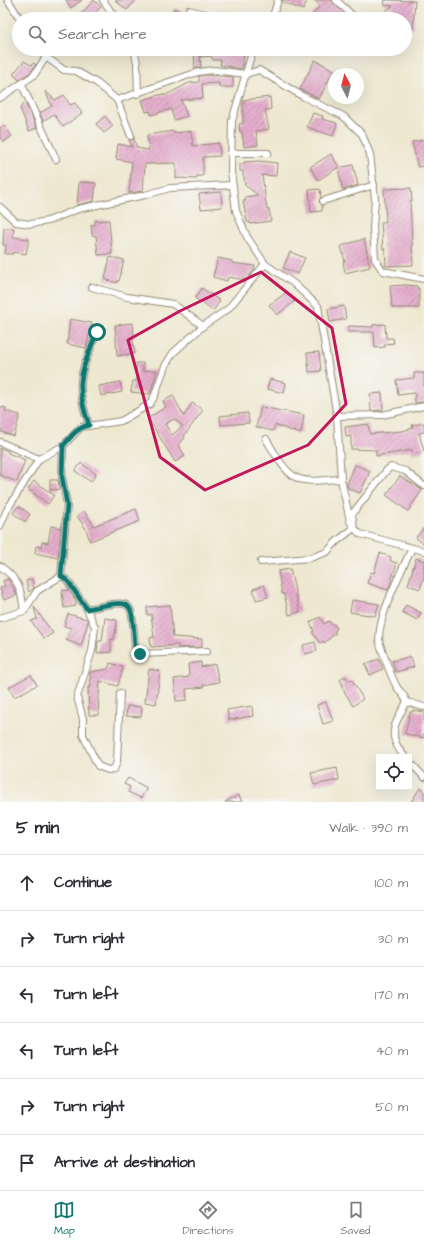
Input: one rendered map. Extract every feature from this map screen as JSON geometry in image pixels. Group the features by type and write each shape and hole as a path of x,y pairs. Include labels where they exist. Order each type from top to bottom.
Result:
{"street":[{"path":"8,0 16,12"},
{"path":"103,0 111,12"},
{"path":"274,12 278,0"},
{"path":"336,0 350,12"},
{"path":"189,10 197,12"},
{"path":"136,56 138,94"},
{"path":"251,56 232,121 232,185 236,211 247,237 265,264 293,283 318,306 337,416 341,479 350,521 360,534 424,551"},
{"path":"0,98 8,91 22,85 34,75 46,57 64,70 76,71 92,80 117,100 132,136"},
{"path":"117,100 198,72 214,70 246,74 259,70 343,116 362,134 370,154 375,199 373,227 375,259 383,271 424,279"},
{"path":"22,85 56,159"},
{"path":"231,153 268,153"},
{"path":"0,207 16,222 30,224 48,221 78,209 145,196 170,188 232,185"},
{"path":"323,201 374,185"},
{"path":"0,526 7,510 39,459 63,446 81,427 121,421 150,404 155,395 165,366 173,353 203,326 228,309 265,264"},
{"path":"92,287 127,297 173,304 203,326"},
{"path":"89,425 83,409 79,384 82,370 97,332"},
{"path":"337,416 382,415 424,406"},
{"path":"266,439 280,461 295,476 307,480 341,479"},
{"path":"0,442 39,459"},
{"path":"61,576 67,505 62,477 63,446"},
{"path":"354,528 352,514 391,467 405,471 424,486"},
{"path":"261,562 310,558 327,552 336,542 354,528"},
{"path":"403,754 394,742 393,733 407,702 404,693 397,688 379,643 379,632 393,588 412,548"},
{"path":"0,566 15,578 21,589 24,611"},
{"path":"61,576 67,580 87,609 95,627 92,651 77,697 83,719 83,735 98,766 108,770 114,769 116,762 120,692"},
{"path":"0,618 24,611 37,591 61,576"},
{"path":"87,609 125,603 132,612 135,646 136,651 140,654 206,651"},
{"path":"407,702 424,707"},
{"path":"412,764 424,777"}],"highlighted area":[{"path":"261,272 332,328 346,404 308,445 205,490 160,457 128,340 180,311"}],"building":[{"path":"66,0 82,0 71,8"},
{"path":"94,0 101,7 96,12 83,12"},
{"path":"115,0 136,0 127,10"},
{"path":"282,0 307,0 303,10 282,2"},
{"path":"314,0 332,0 343,12 314,12 320,6"},
{"path":"385,0 415,1 413,29 412,12 384,12 393,6 384,5"},
{"path":"174,8 183,12 173,12"},
{"path":"194,56 200,56 201,67 195,68"},
{"path":"211,56 244,56 242,69 220,65 221,60 213,60"},
{"path":"315,60 330,68 328,68 328,82 319,99 300,89"},
{"path":"24,61 31,65 34,63 36,65 31,72 19,80 13,74"},
{"path":"206,75 233,77 233,87 219,87 219,83 202,84 203,98 181,100 187,116 174,120 171,109 151,115 150,111 146,112 142,100 163,94 164,96 189,83 199,82 199,76"},
{"path":"45,91 55,100 64,95 70,105 75,103 82,113 63,127 54,114 43,121 40,113 52,106"},
{"path":"270,97 271,109 265,110 269,129 256,131 258,145 244,147 242,132 240,132 239,124 243,123 243,100"},
{"path":"25,103 37,128 29,131 20,108"},
{"path":"313,113 323,116 322,119 337,123 333,136 307,127"},
{"path":"105,116 113,126 104,133 96,124"},
{"path":"4,125 12,136 4,142 0,137 0,128"},
{"path":"174,131 174,133 191,131 193,146 219,143 220,156 203,157 203,176 197,176 197,179 176,178 176,163 145,164 143,191 129,193 132,162 116,159 118,144 132,147 129,140 134,139 137,148 149,150 147,135"},
{"path":"424,140 424,166 418,167 412,142"},
{"path":"331,154 339,167 318,180 310,167"},
{"path":"259,161 277,163 276,176 262,175 267,210 269,209 271,221 250,224 250,222 247,222 243,201 246,201 245,197 258,195 245,185 243,171 240,171 240,164 244,164 244,162"},
{"path":"353,165 358,185 343,190 338,168"},
{"path":"79,182 96,183 94,201 77,205"},
{"path":"411,188 412,201 410,201 413,265 386,266 381,222 386,222 384,189"},
{"path":"320,189 321,197 319,202 322,205 322,211 311,212 309,190"},
{"path":"221,192 222,207 201,209 199,194"},
{"path":"109,220 112,254 98,255 96,236 92,235 91,225 95,225 95,221"},
{"path":"4,228 14,228 13,237 29,239 26,254 13,252 13,254 5,254 6,245 3,245"},
{"path":"364,239 370,267 345,273 343,262 345,261 341,246"},
{"path":"290,252 305,258 298,274 283,268"},
{"path":"110,257 124,260 119,281 117,281 117,283 105,279"},
{"path":"218,258 232,261 232,263 255,266 254,270 246,280 228,277 227,281 213,277"},
{"path":"390,286 417,286 417,289 419,288 419,308 392,308"},
{"path":"202,288 220,301 213,311 195,298"},
{"path":"287,292 295,301 277,315 269,305"},
{"path":"344,306 346,319 330,322 328,309"},
{"path":"70,319 92,323 86,348 67,344"},
{"path":"133,323 134,337 132,337 135,353 117,356 115,325"},
{"path":"385,324 386,338 393,338 394,343 385,344 385,347 375,348 374,332 348,332 349,326 373,327 373,325"},
{"path":"319,352 321,371 309,372 307,353"},
{"path":"136,363 143,363 143,371 157,370 150,394 131,392 133,381 137,381"},
{"path":"414,373 424,373 424,402 415,403 415,393 398,395 396,380 414,378"},
{"path":"270,379 286,383 284,393 267,389"},
{"path":"120,382 122,392 101,396 99,386"},
{"path":"382,393 383,410 371,411 370,394"},
{"path":"173,396 184,416 192,403 203,410 184,436 185,438 178,444 185,456 175,462 148,418 166,407 163,401","holes":["174,419 183,426 172,435 165,424"]},
{"path":"0,407 6,408 5,411 20,415 14,436 1,432 2,430 0,430"},
{"path":"261,407 304,415 301,434 275,425 273,431 256,427"},
{"path":"248,413 249,423 221,425 220,416"},
{"path":"424,423 424,432 419,433 424,451 413,454 412,450 376,456 376,450 351,449 351,436 346,437 345,427 368,424 370,434 402,431 413,428 412,425"},
{"path":"0,448 25,460 17,482 0,475"},
{"path":"81,463 96,474 91,482 75,471"},
{"path":"355,465 370,471 360,493 348,488 347,484"},
{"path":"400,476 422,490 408,511 386,495"},
{"path":"50,480 58,480 60,489 50,490"},
{"path":"34,481 54,495 48,504 28,489"},
{"path":"18,506 30,514 25,522 13,513"},
{"path":"136,509 140,521 90,541 86,529 77,516 84,511 94,526"},
{"path":"51,526 61,528 58,558 35,553 36,546 41,547 42,542 48,543"},
{"path":"424,528 424,544 416,538"},
{"path":"380,553 391,557 390,561 397,563 388,590 367,583 371,572 374,573"},
{"path":"416,558 424,561 424,577 420,589 408,585"},
{"path":"290,569 300,612 289,615 284,594 282,594 278,571"},
{"path":"8,579 17,595 4,600 0,588 5,586 3,581"},
{"path":"32,579 34,588 29,592 26,581"},
{"path":"264,585 268,597 256,600 253,589"},
{"path":"69,590 75,600 76,606 64,608 62,591"},
{"path":"352,600 379,604 375,616 350,612"},
{"path":"170,605 173,637 202,639 202,647 178,648 178,645 151,647 150,638 154,637 151,614 147,615 147,607"},
{"path":"406,605 421,613 417,620 402,612"},
{"path":"34,607 53,633 44,639 31,621 37,619"},
{"path":"68,614 87,619 88,622 81,646 66,640 71,628 64,626"},
{"path":"320,617 324,624 329,621 332,625 334,624 337,629 334,631 336,633 324,643 323,641 320,643 312,632 314,631 310,622"},
{"path":"105,618 117,620 114,640 111,639 111,652 97,653 98,641 102,641"},
{"path":"315,642 317,651 305,654 303,645"},
{"path":"411,657 414,667 396,672 392,661"},
{"path":"379,659 383,669 370,675 365,664"},
{"path":"201,662 201,667 215,664 219,682 203,685 204,687 186,689 187,700 176,701 174,679 189,677 188,664"},
{"path":"110,663 123,667 118,686 100,681 99,698 98,697 99,715 89,715 88,687 91,687 90,672 108,669"},
{"path":"149,669 160,671 156,704 145,702"},
{"path":"31,675 37,685 14,697 9,687"},
{"path":"345,676 349,681 352,680 363,699 353,706 341,686 343,685 340,680"},
{"path":"326,702 333,721 323,724 317,705"},
{"path":"127,706 142,707 141,717 126,716"},
{"path":"252,706 253,716 229,720 227,710"},
{"path":"413,710 424,712 424,738 405,734 410,712 413,712"},
{"path":"337,768 339,780 314,785 311,773"},
{"path":"128,778 147,788 141,798 128,792 130,787 124,784"},
{"path":"420,788 424,791 424,802 411,802"},
{"path":"239,795 242,802 225,802"}],"route":[{"path":"97,332 82,370 79,384 83,409 89,425 81,427 76,431 63,446 62,477 67,505 61,576 67,580 87,609 125,603 132,612 135,646 136,651 140,654"}]}
